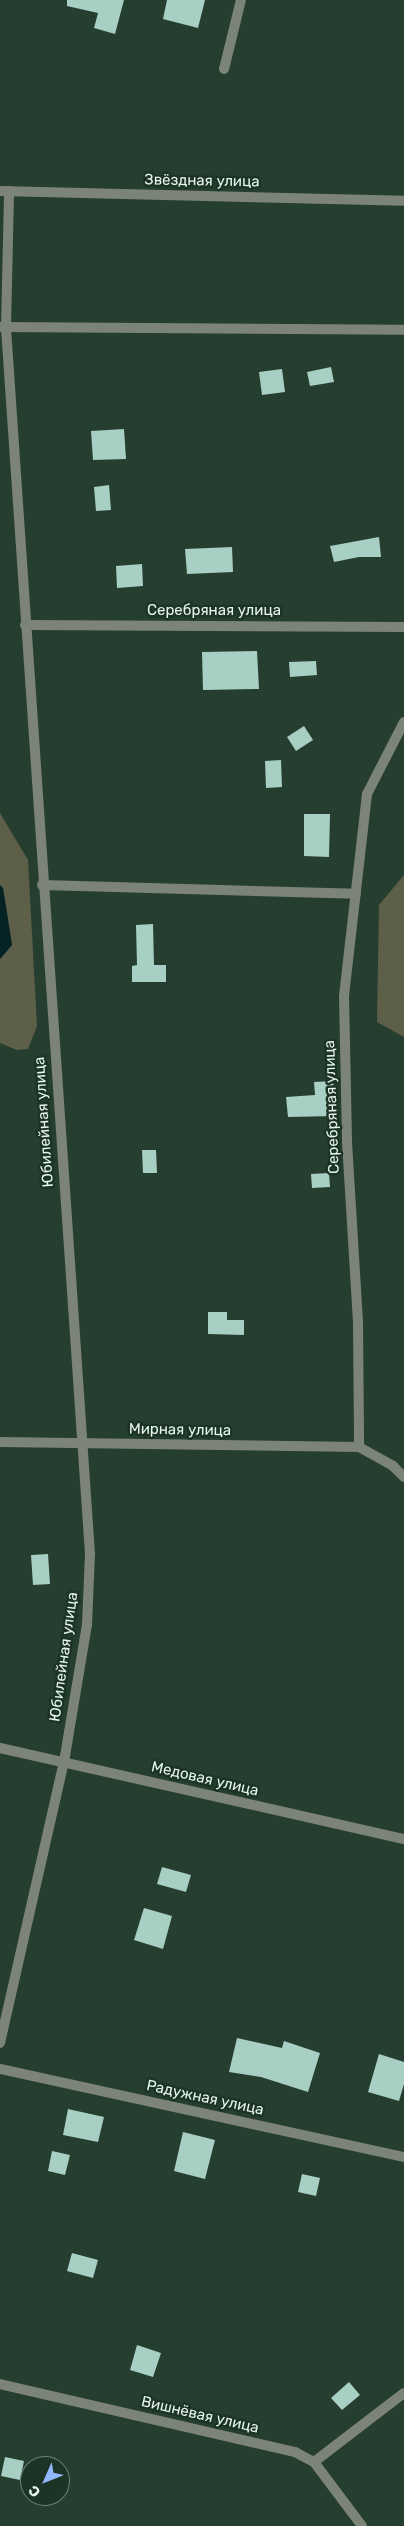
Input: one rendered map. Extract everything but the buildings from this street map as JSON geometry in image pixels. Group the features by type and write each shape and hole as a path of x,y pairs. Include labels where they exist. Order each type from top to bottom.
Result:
{"street":[{"path":"224,68 241,0"},
{"name":"Звёздная улица","path":"4,191 404,202"},
{"name":"Юбилейная улица","path":"0,2043 64,1762 88,1600 90,1554 3,327 4,191"},
{"path":"3,327 404,330"},
{"name":"Серебряная улица","path":"25,625 404,627"},
{"name":"Серебряная улица","path":"359,1447 358,1322 347,1142 344,996 367,794 404,722"},
{"path":"42,885 356,894"},
{"name":"Мирная улица","path":"0,1442 359,1447"},
{"path":"359,1447 393,1466 404,1478"},
{"name":"Медовая улица","path":"0,1748 404,1840"},
{"name":"Радужная улица","path":"0,2069 404,2157"},
{"name":"Вишнёвая улица","path":"0,2384 295,2452 314,2462 362,2526"},
{"path":"314,2462 404,2393"}],"green space":[{"path":"0,813 28,860 37,1026 28,1049 17,1050 0,1043 0,959 12,945 3,889 0,885"},
{"path":"404,875 404,1037 377,1022 379,905"}],"water":[{"path":"0,885 3,888 12,945 0,959"}]}
